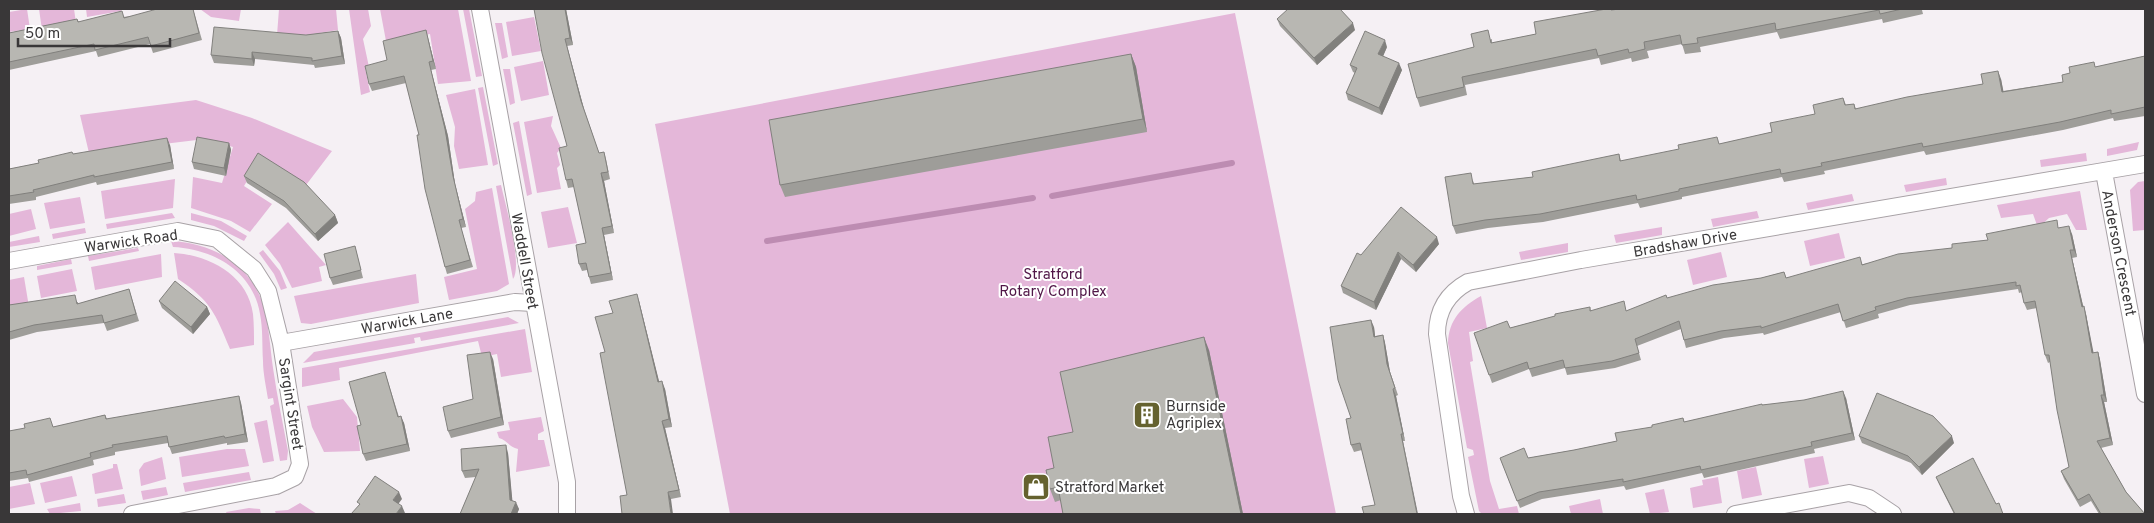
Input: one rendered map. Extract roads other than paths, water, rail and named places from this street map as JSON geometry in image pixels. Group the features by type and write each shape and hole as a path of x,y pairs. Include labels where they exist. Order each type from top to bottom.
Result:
{"street":[{"name":"Waddell Street","path":"480,9 567,482 567,514"},
{"name":"Bradshaw Drive","path":"1466,514 1461,496 1437,334 1438,318 1445,303 1455,291 1468,282 1580,260 2145,164"},
{"name":"Anderson Crescent","path":"2104,172 2145,394"},
{"name":"Warwick Road","path":"9,260 178,231 217,240 254,269 268,291 281,343"},
{"name":"Warwick Lane","path":"281,343 515,302 533,303"},
{"name":"Sargint Street","path":"132,514 276,486 294,477 300,464 281,343"},
{"path":"1735,514 1849,493 1869,498 1892,514"}],"waterway":[{"path":"1052,196 1232,163"},
{"path":"767,241 1033,198"}],"place":[{"name":"Burnside Agriplex","path":"1147,415"},
{"name":"Stratford Market","path":"1036,487"}],"park label":[{"name":"Stratford Rotary Complex","path":"1053,282"}]}
